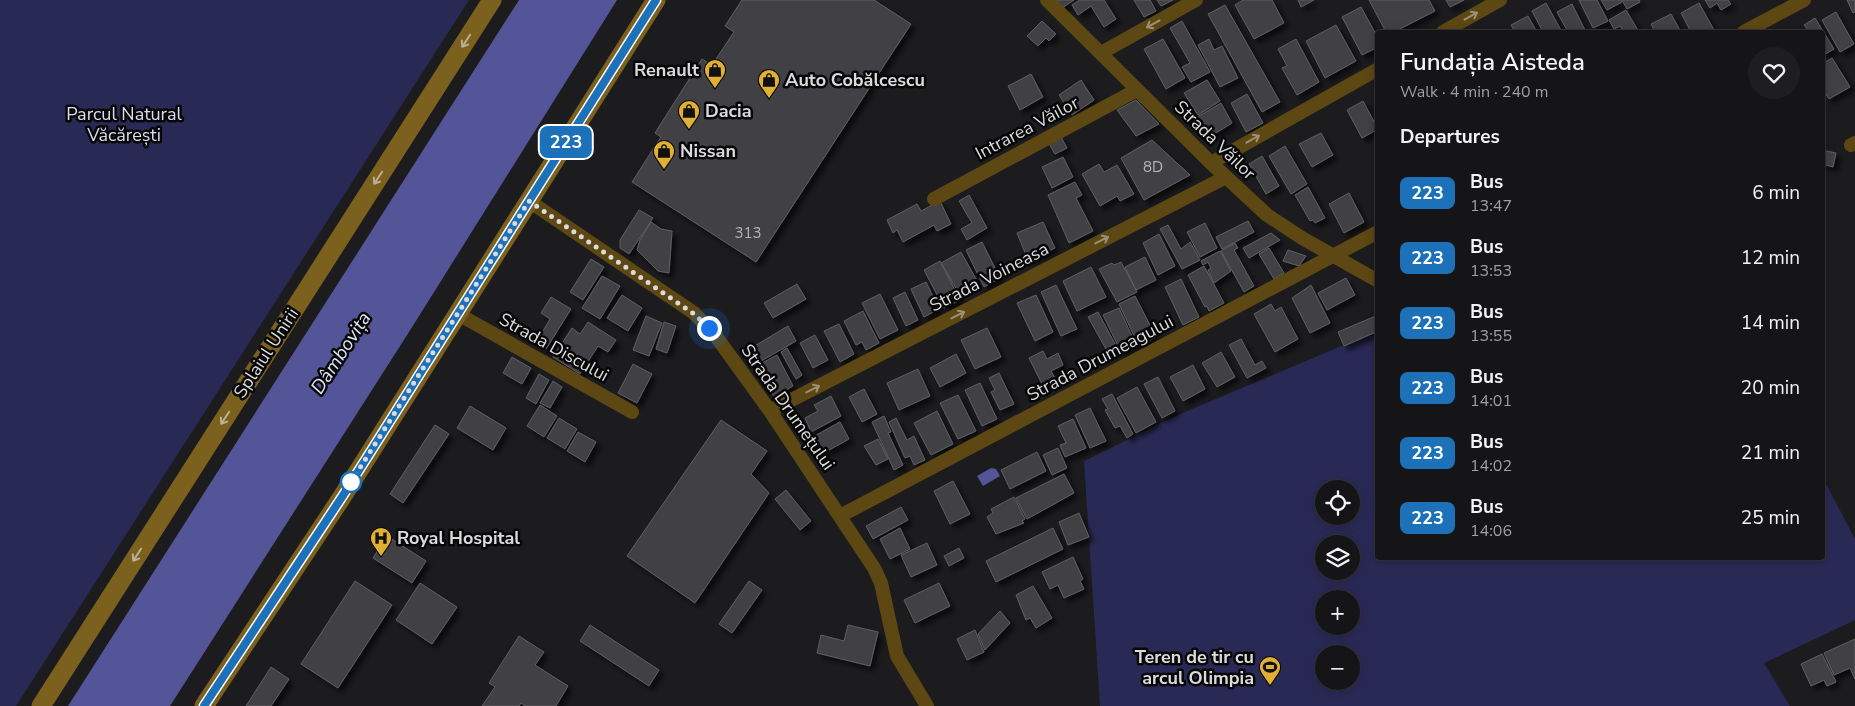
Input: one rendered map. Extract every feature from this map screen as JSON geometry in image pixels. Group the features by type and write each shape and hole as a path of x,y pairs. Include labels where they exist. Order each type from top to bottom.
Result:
{"main road":[{"name":"Splaiul Unirii","path":"41,706 492,0"},
{"path":"204,706 342,497 656,0"}],"street":[{"name":"Strada Văilor","path":"1047,0 1226,178 1273,219 1375,279"},
{"path":"1101,53 1196,0"},
{"path":"1446,30 1500,0"},
{"path":"1748,30 1804,0"},
{"path":"1211,163 1375,71"},
{"name":"Intrarea Văilor","path":"934,199 1137,90"},
{"name":"Strada Voineasa","path":"770,411 1226,178"},
{"name":"Strada Drumețului","path":"529,201 694,314 715,334 770,411 878,574 897,656 928,706"},
{"name":"Strada Drumeagului","path":"840,516 1375,234"},
{"name":"Strada Discului","path":"458,314 632,412"}],"green space":[{"name":"Parcul Natural Văcărești","path":"0,0 469,0 16,706 0,706"},
{"path":"1375,332 1375,560 1825,560 1825,482 1855,539 1855,620 1764,663 1790,706 1100,706 1084,461 1178,415"}],"water":[{"name":"Dâmbovița","path":"519,0 617,0 409,332 170,706 68,706"},
{"path":"991,468 996,469 1000,476 983,486 977,476"}],"building":[{"name":"Auto Cobălcescu","path":"742,0 874,0 911,24 756,262 632,182 661,137 655,133 702,59 712,65 734,32 725,26"},
{"path":"1057,0 1074,0 1062,8"},
{"path":"1080,0 1104,0 1116,19 1104,27 1091,6 1078,15 1072,5"},
{"path":"1134,0 1150,0 1156,11 1144,17"},
{"path":"1157,0 1173,0 1161,6"},
{"path":"1243,0 1272,0 1284,23 1254,39 1235,5"},
{"path":"1298,0 1314,0 1301,7"},
{"path":"1369,0 1429,0 1435,11 1398,30 1385,30"},
{"path":"1446,0 1464,0 1450,7"},
{"path":"1579,0 1597,0 1608,21 1593,28"},
{"path":"1601,0 1621,0 1622,2 1607,10"},
{"path":"1622,0 1639,0 1640,2 1627,9"},
{"path":"1705,0 1728,0 1731,4 1721,10 1717,3 1710,8"},
{"path":"1847,0 1855,0 1855,12 1853,13"},
{"path":"1546,3 1561,30 1542,30 1532,11"},
{"path":"1699,3 1714,30 1690,30 1681,13"},
{"path":"1572,4 1585,30 1567,30 1557,12"},
{"path":"1225,5 1280,102 1262,112 1208,14"},
{"path":"1361,7 1375,33 1375,48 1362,55 1342,17"},
{"path":"1626,10 1638,30 1623,30 1620,26 1614,29 1609,20"},
{"path":"1836,12 1854,44 1840,52 1822,20"},
{"path":"1671,14 1680,30 1654,30 1651,24"},
{"path":"1528,16 1536,30 1514,30 1511,25"},
{"path":"1815,18 1822,30 1808,30 1804,25"},
{"path":"1042,21 1056,34 1049,41 1046,38 1038,46 1027,36"},
{"path":"1182,21 1210,72 1191,82 1182,67 1190,63 1170,28"},
{"path":"1336,25 1356,61 1325,78 1306,41"},
{"path":"1825,34 1834,49 1825,54"},
{"path":"1163,39 1185,78 1166,89 1144,49"},
{"path":"1209,39 1214,50 1222,46 1238,78 1220,87 1198,45"},
{"path":"1296,39 1319,82 1297,95 1282,68 1287,66 1278,49"},
{"path":"1832,58 1850,87 1829,99 1825,93 1825,62"},
{"path":"1031,74 1043,97 1020,110 1008,86"},
{"path":"1081,80 1094,100 1072,115 1059,95"},
{"path":"1207,80 1220,101 1198,115 1184,93"},
{"path":"1247,94 1263,123 1246,132 1231,103"},
{"path":"1136,100 1159,124 1136,136 1117,110"},
{"path":"1363,101 1375,123 1375,131 1362,138 1347,110"},
{"path":"1221,103 1232,123 1206,139 1194,119"},
{"path":"1321,133 1333,155 1312,167 1299,144"},
{"path":"1060,135 1067,148 1055,154 1048,142"},
{"path":"1152,140 1190,175 1144,200 1121,158"},
{"path":"1285,146 1307,184 1291,194 1269,156"},
{"path":"1825,151 1836,153 1833,167 1825,165"},
{"path":"1262,156 1279,186 1266,194 1249,164"},
{"path":"1063,157 1073,177 1052,188 1042,167"},
{"path":"1099,164 1104,172 1117,165 1134,194 1120,201 1117,196 1100,206 1082,174"},
{"path":"1075,182 1082,195 1076,198 1093,231 1069,243 1048,195"},
{"path":"1308,187 1325,218 1315,223 1313,220 1310,221 1295,195"},
{"path":"1349,193 1364,222 1344,233 1329,204"},
{"path":"969,195 987,228 967,240 961,229 972,223 959,201"},
{"path":"940,201 951,224 937,231 934,225 903,242 897,230 893,233 887,220 917,204 921,211"},
{"path":"639,210 653,218 629,254 620,248 620,240"},
{"path":"1248,221 1254,232 1222,249 1216,237"},
{"path":"651,222 661,229 672,231 669,273 658,271 637,250 640,240"},
{"path":"1043,222 1055,248 1028,260 1017,233"},
{"path":"1205,223 1217,248 1200,257 1187,232"},
{"path":"1168,225 1181,249 1190,242 1200,260 1182,269 1160,229"},
{"path":"1271,233 1280,240 1249,258 1243,248"},
{"path":"1159,234 1175,266 1158,275 1143,243"},
{"path":"982,242 1000,278 984,287 966,250"},
{"path":"1235,243 1238,248 1234,250 1254,286 1244,292 1221,251"},
{"path":"1269,248 1284,273 1274,279 1259,254"},
{"path":"1288,250 1306,256 1299,266 1283,261"},
{"path":"1220,251 1231,271 1214,283 1208,270 1211,268 1208,262 1203,265 1201,261"},
{"path":"961,252 976,279 957,290 941,263"},
{"path":"1145,257 1156,280 1136,290 1125,267"},
{"path":"591,259 604,267 583,300 570,292"},
{"path":"940,261 960,300 944,308 924,270"},
{"path":"1121,262 1137,292 1117,302 1099,269 1112,263 1114,265"},
{"path":"1204,266 1224,303 1209,311 1188,275"},
{"path":"1091,267 1106,297 1077,311 1063,281"},
{"path":"602,276 620,286 600,319 582,308"},
{"path":"1346,278 1355,295 1327,310 1318,293"},
{"path":"1181,279 1199,317 1183,325 1165,287"},
{"path":"926,282 939,309 924,317 911,289"},
{"path":"797,284 806,299 773,318 764,303"},
{"path":"1056,285 1077,329 1061,336 1041,292"},
{"path":"1311,285 1330,323 1310,333 1292,298"},
{"path":"905,292 918,320 906,326 893,298"},
{"path":"880,294 898,330 880,339 862,303"},
{"path":"622,295 642,308 628,331 607,318"},
{"path":"1036,295 1053,332 1035,341 1017,303"},
{"path":"1135,296 1156,337 1139,346 1119,304"},
{"path":"551,297 571,309 546,349 536,343 550,319 541,313"},
{"path":"1271,304 1275,311 1281,307 1298,339 1275,352 1254,314"},
{"path":"1119,308 1136,345 1121,352 1103,315"},
{"path":"863,311 879,343 866,350 862,342 856,345 844,321"},
{"path":"1098,312 1115,344 1106,349 1088,317"},
{"path":"646,316 662,323 649,356 633,350"},
{"path":"1375,316 1375,332 1344,346 1338,332"},
{"path":"588,322 616,340 608,352 598,346 580,374 553,357 572,328 580,334"},
{"path":"664,322 676,326 667,353 656,349"},
{"path":"839,324 854,354 840,362 824,331"},
{"path":"788,326 796,341 756,364 748,350"},
{"path":"987,328 1001,357 975,369 961,340"},
{"path":"815,335 828,360 813,368 800,343"},
{"path":"1241,339 1255,365 1262,361 1266,368 1247,378 1229,345"},
{"path":"787,348 802,375 796,379 781,352"},
{"path":"1043,351 1047,359 1058,353 1063,365 1051,371 1055,378 1042,384 1029,358"},
{"path":"1221,352 1235,377 1217,387 1202,363"},
{"path":"956,354 966,373 940,387 930,368"},
{"path":"777,355 793,386 774,397 757,366"},
{"path":"512,357 531,368 522,384 503,373"},
{"path":"633,364 652,374 637,403 618,393"},
{"path":"1193,365 1205,389 1183,401 1170,377"},
{"path":"918,369 930,396 899,410 887,383"},
{"path":"999,373 1014,404 1000,410 991,392 995,390 989,378"},
{"path":"539,374 549,380 536,404 526,398"},
{"path":"1158,377 1175,411 1162,418 1144,384"},
{"path":"553,381 562,387 550,408 540,403"},
{"path":"980,383 997,419 982,426 965,390"},
{"path":"1137,387 1156,422 1136,433 1117,398"},
{"path":"864,389 877,414 862,422 849,397"},
{"path":"1112,394 1133,434 1127,438 1120,426 1115,428 1105,410 1108,409 1102,399"},
{"path":"958,395 976,431 958,439 940,403"},
{"path":"831,396 841,416 811,432 805,418 818,411 814,405"},
{"path":"540,405 557,416 544,437 527,426"},
{"path":"470,406 506,428 493,450 457,428"},
{"path":"1090,408 1106,441 1090,448 1075,415"},
{"path":"937,411 953,444 931,455 914,423"},
{"path":"884,416 891,432 888,433 903,465 894,470 872,422"},
{"path":"559,418 577,429 565,449 547,438"},
{"path":"896,418 907,440 914,436 925,460 914,465 910,456 905,458 889,422"},
{"path":"1073,419 1086,448 1065,457 1060,445 1066,443 1058,426"},
{"path":"721,420 767,451 751,474 769,493 695,603 627,556"},
{"path":"840,422 849,439 820,455 811,438"},
{"path":"435,425 449,434 403,503 390,494"},
{"path":"578,432 596,442 585,462 567,451"},
{"path":"878,439 888,459 876,465 864,446"},
{"path":"1058,448 1067,468 1052,475 1043,455"},
{"path":"1037,452 1046,471 1010,489 1001,470"},
{"path":"1064,474 1074,493 1027,519 1016,498"},
{"path":"953,481 970,514 950,524 934,491"},
{"path":"786,490 811,521 800,530 775,499"},
{"path":"1014,497 1025,519 1022,521 1024,523 996,534 987,517 993,513 991,509"},
{"path":"901,507 908,520 873,539 866,526"},
{"path":"1079,513 1089,537 1068,545 1059,522"},
{"path":"900,528 910,549 890,559 880,539"},
{"path":"1053,528 1063,549 996,582 986,561"},
{"path":"387,536 426,561 412,583 373,558"},
{"path":"927,543 937,565 911,577 901,555"},
{"path":"959,548 964,558 949,566 944,556"},
{"path":"1073,557 1083,579 1080,581 1084,589 1064,598 1058,585 1050,589 1042,572"},
{"path":"355,581 392,605 338,688 301,664"},
{"path":"749,581 762,590 732,633 719,624"},
{"path":"420,583 457,607 432,644 396,620"},
{"path":"939,583 950,606 915,623 904,600"},
{"path":"1033,586 1052,618 1036,628 1030,618 1026,620 1016,595"},
{"path":"1000,611 1010,623 985,650 978,634"},
{"path":"590,625 659,670 649,686 580,641"},
{"path":"848,625 878,632 870,666 817,653 821,635 844,641"},
{"path":"975,630 984,652 967,660 957,639"},
{"path":"519,636 544,652 535,665 568,686 556,706 525,706 521,703 519,706 482,706 495,687 489,683"},
{"path":"1855,639 1855,679 1850,668 1834,675 1824,653"},
{"path":"1822,654 1836,682 1827,686 1824,680 1811,686 1801,664"},
{"path":"271,667 289,679 271,706 246,706"}],"bus line":[{"name":"223","path":"204,706 342,497 656,0"}],"place":[{"name":"Renault","path":"715,89"},
{"name":"Auto Cobălcescu","path":"769,99"},
{"name":"Dacia","path":"689,130"},
{"name":"Nissan","path":"664,170"},
{"name":"Royal Hospital","path":"381,557"},
{"name":"Teren de tir cu arcul Olimpia","path":"1270,686"}],"route":[{"path":"351,482 529,201 694,314 709,328"}]}
